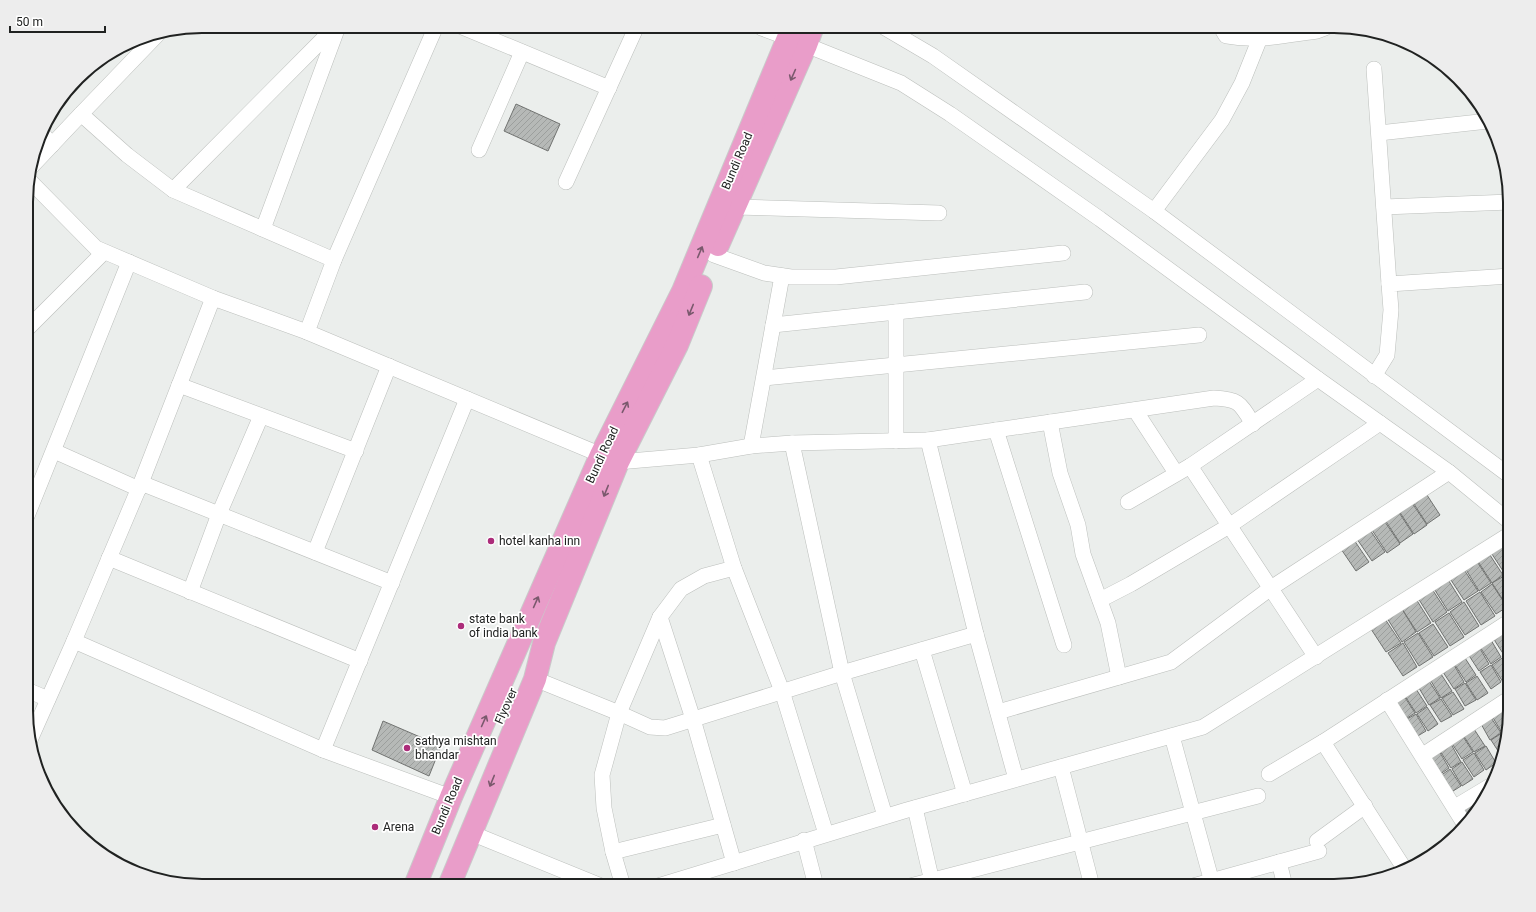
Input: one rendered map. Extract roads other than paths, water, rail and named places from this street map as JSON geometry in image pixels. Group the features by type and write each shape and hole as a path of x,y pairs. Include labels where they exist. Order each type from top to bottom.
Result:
{"main road":[{"name":"Bundi Road","path":"452,879 471,833 527,677 544,643 609,458 677,345 735,207 800,33"},
{"name":"Bundi Road","path":"418,879 451,797 609,458 800,33"},
{"name":"Flyover","path":"432,879 453,827 527,677"}],"street":[{"path":"173,190 330,33"},
{"path":"263,229 334,33"},
{"path":"306,332 334,260 433,33"},
{"path":"477,33 609,88"},
{"path":"566,182 634,33"},
{"path":"800,33 924,96 1100,219 1318,379 1449,472 1503,516"},
{"path":"894,33 933,56 1154,211 1503,471"},
{"path":"1224,33 1226,36 1237,38 1260,38 1301,33"},
{"path":"1154,211 1222,120 1242,83 1260,38"},
{"path":"39,159 151,41"},
{"path":"479,150 522,52"},
{"path":"1374,69 1391,310 1387,355 1374,376"},
{"path":"81,114 127,155 173,190 334,260"},
{"path":"1379,133 1482,122"},
{"path":"46,138 52,146"},
{"path":"34,185 96,248 104,252 213,298 306,332 609,458 699,455 751,446 928,440 1214,398 1229,399 1240,404 1253,424"},
{"path":"1384,207 1503,202"},
{"path":"735,207 939,213"},
{"path":"33,324 104,252"},
{"path":"714,255 764,273 791,277 836,277 1063,253"},
{"path":"33,500 129,262"},
{"path":"751,446 782,276"},
{"path":"1389,284 1503,276"},
{"path":"773,325 1086,292"},
{"path":"34,731 140,486 213,298"},
{"path":"896,312 896,441"},
{"path":"764,378 1199,335"},
{"path":"315,552 389,366"},
{"path":"1128,502 1190,466 1318,379"},
{"path":"179,385 356,451"},
{"path":"323,750 467,399"},
{"path":"1135,410 1176,473"},
{"path":"190,592 219,514 262,416"},
{"path":"1050,422 1060,473 1078,525 1083,554 1108,623 1119,677"},
{"path":"1100,600 1131,584 1230,526 1380,423"},
{"path":"996,430 1064,646"},
{"path":"928,440 976,634 1016,779"},
{"path":"792,444 842,673 885,816"},
{"path":"54,450 140,486 219,514 392,583"},
{"path":"699,455 734,568 782,691 826,834"},
{"path":"1190,466 1316,657"},
{"path":"998,712 1171,662 1271,588 1449,472"},
{"path":"681,879 885,816 1203,727 1503,538"},
{"path":"109,558 360,661"},
{"path":"621,879 613,852 604,808 602,775 619,713 660,617 681,590 704,576 734,568"},
{"path":"660,617 693,719 734,863"},
{"path":"1269,774 1323,742 1503,625"},
{"path":"527,677 619,713 650,727 665,728 782,691 976,634"},
{"path":"74,641 323,750 451,797"},
{"path":"922,650 965,794"},
{"path":"33,692 48,699"},
{"path":"1387,700 1463,819"},
{"path":"1423,756 1503,703"},
{"path":"1172,736 1194,812 1211,879"},
{"path":"1323,742 1402,865"},
{"path":"1061,767 1090,879"},
{"path":"1455,807 1482,791"},
{"path":"947,879 1081,842 1258,796"},
{"path":"1225,879 1279,862 1318,846 1364,806"},
{"path":"915,808 932,879"},
{"path":"613,852 723,825"},
{"path":"471,833 584,879"},
{"path":"804,840 814,879"},
{"path":"1279,862 1283,879"}],"place":[{"name":"hotel kanha inn","path":"491,541"},
{"name":"state bank of india bank","path":"461,626"},
{"name":"sathya mishtan bhandar","path":"407,748"},
{"name":"Arena","path":"375,827"}]}
